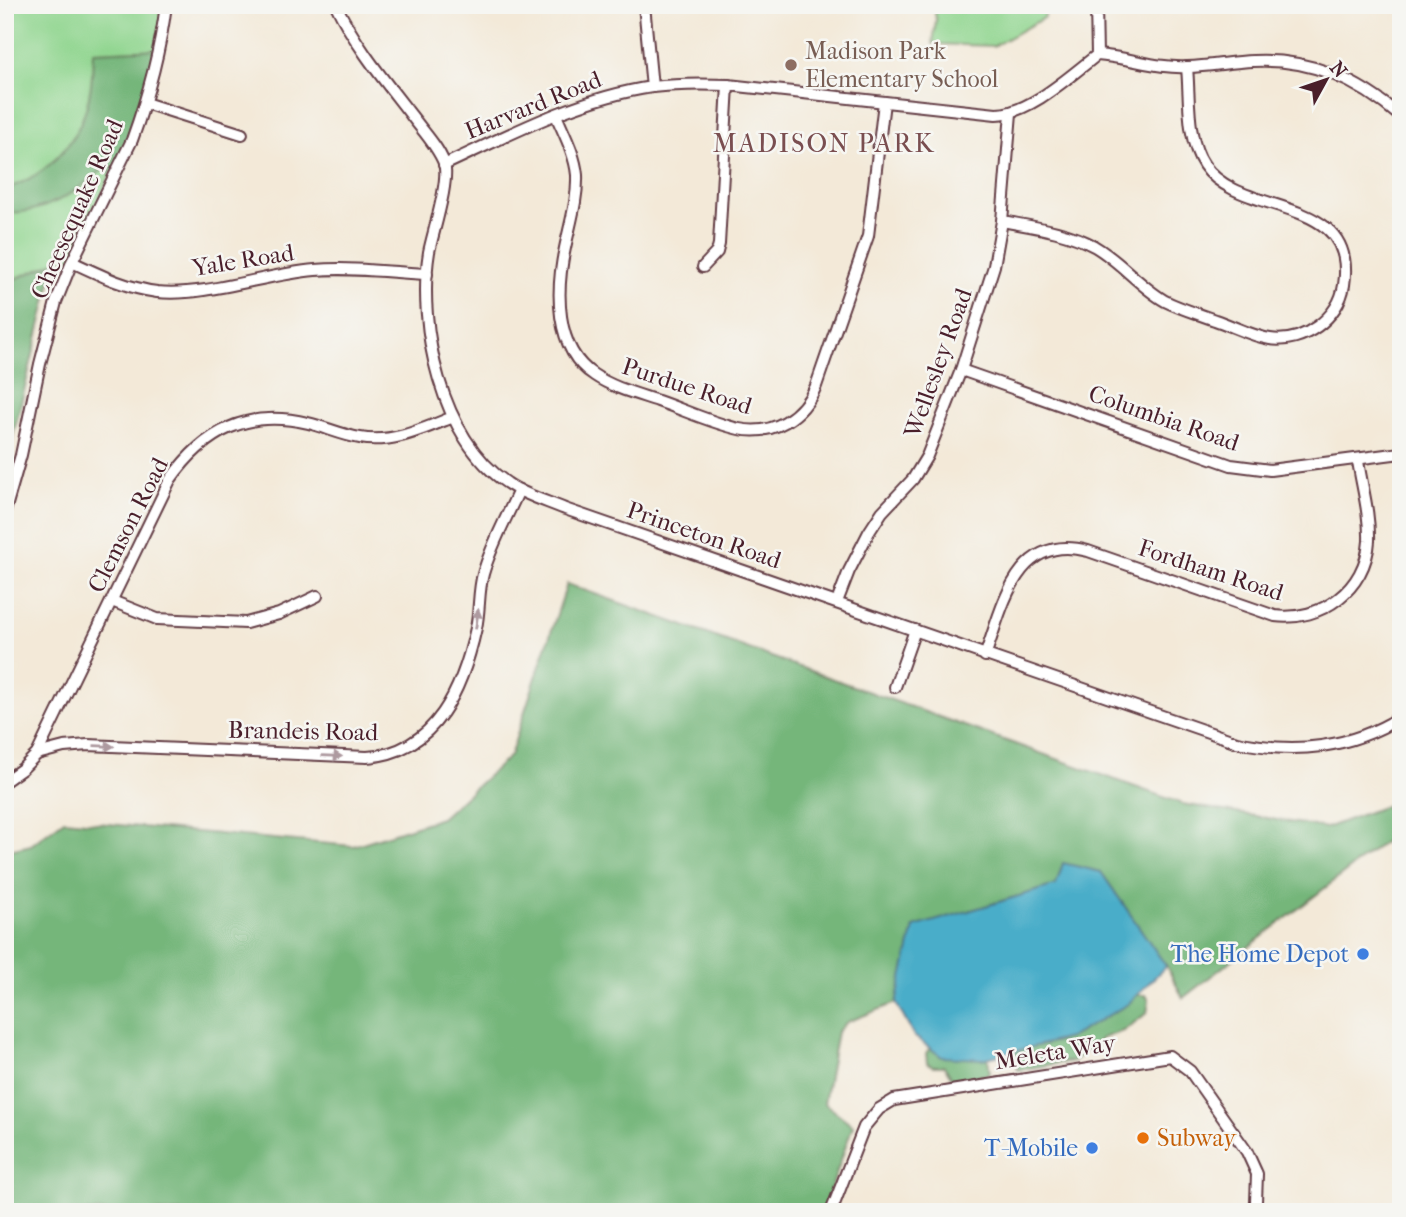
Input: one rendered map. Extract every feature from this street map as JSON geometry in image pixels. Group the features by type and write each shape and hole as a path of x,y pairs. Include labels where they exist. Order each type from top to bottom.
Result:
{"street":[{"name":"Cheesequake Road","path":"5,511 18,471 56,302 72,262 132,140 159,48 166,5"},
{"path":"336,5 357,43 434,146 444,164"},
{"path":"644,5 652,87"},
{"path":"1096,5 1097,55"},
{"path":"1011,113 1035,100 1097,55 1187,67 1263,61 1292,62 1343,77 1362,87 1401,117"},
{"path":"1002,221 1060,232 1083,241 1110,257 1166,302 1259,336 1285,339 1308,332 1321,324 1335,308 1344,283 1344,261 1337,242 1327,229 1314,219 1234,190 1211,174 1198,155 1192,135 1187,67"},
{"name":"Harvard Road","path":"444,164 556,114 608,96 684,84 728,85 996,114 1011,113"},
{"path":"703,267 717,252 719,244 728,85"},
{"name":"Purdue Road","path":"556,114 577,172 576,195 559,285 561,318 575,356 590,372 614,385 734,428 758,430 772,428 792,418 804,408 816,386 868,236 884,102"},
{"path":"145,103 242,134"},
{"name":"Wellesley Road","path":"837,602 869,532 913,479 927,456 961,370 989,285 1002,221 1011,113"},
{"name":"Princeton Road","path":"444,164 443,189 427,274 429,330 453,417 462,437 497,476 519,490 565,509 1222,738 1264,748 1302,749 1346,742 1401,717"},
{"name":"Yale Road","path":"72,262 119,284 159,292 191,291 288,273 331,269 427,274"},
{"name":"Columbia Road","path":"961,370 1231,465 1270,470 1358,461 1401,453"},
{"name":"Clemson Road","path":"5,781 37,754 170,480 185,459 224,430 244,421 271,418 307,423 361,439 394,438 453,417"},
{"name":"Fordham Road","path":"985,656 1015,576 1034,558 1060,549 1088,551 1275,616 1299,616 1327,606 1350,588 1360,573 1367,554 1368,520 1358,461"},
{"name":"Brandeis Road","path":"37,754 64,747 88,745 359,757 383,755 406,746 437,723 453,699 476,628 486,566 519,490"},
{"path":"112,601 157,619 246,623 279,614 317,596"},
{"path":"895,687 915,630"},
{"name":"Meleta Way","path":"831,1212 864,1127 879,1109 894,1100 1170,1056 1190,1071 1247,1152 1257,1174 1254,1212"}],"green space":[{"path":"5,5 166,5 150,85 72,262 63,259 5,283"},
{"path":"934,5 1044,5 1045,17 994,46 933,44 936,20"},
{"path":"159,49 116,173 102,170 57,201 32,210 5,213 5,189 21,183 50,164 72,139 86,108 91,86 93,52"},
{"path":"56,262 5,468 5,283"},
{"path":"567,584 1183,804 1326,828 1401,800 1401,829 1183,998 1166,965 1056,885 915,927 896,1003 847,1022 837,1032 824,1103 853,1125 823,1212 5,1212 5,851 31,845 64,820 353,846 441,818 510,756"},
{"path":"1137,995 1146,995 1149,1001 1147,1013 1123,1031 1103,1038 1073,1061 1018,1070 1014,1051 1069,1038 1128,1004"},
{"path":"930,1048 942,1057 988,1057 990,1074 953,1080 944,1066 927,1063 926,1053"}],"water":[{"path":"1063,863 1101,872 1166,966 1128,1004 1069,1038 983,1059 942,1057 914,1036 896,1003 914,927 1056,885"}],"place":[{"name":"Madison Park Elementary School","path":"791,65"},
{"name":"The Home Depot","path":"1363,954"},
{"name":"Subway","path":"1143,1138"},
{"name":"T-Mobile","path":"1092,1148"}],"district":[{"name":"MADISON PARK","path":"824,143"}]}
